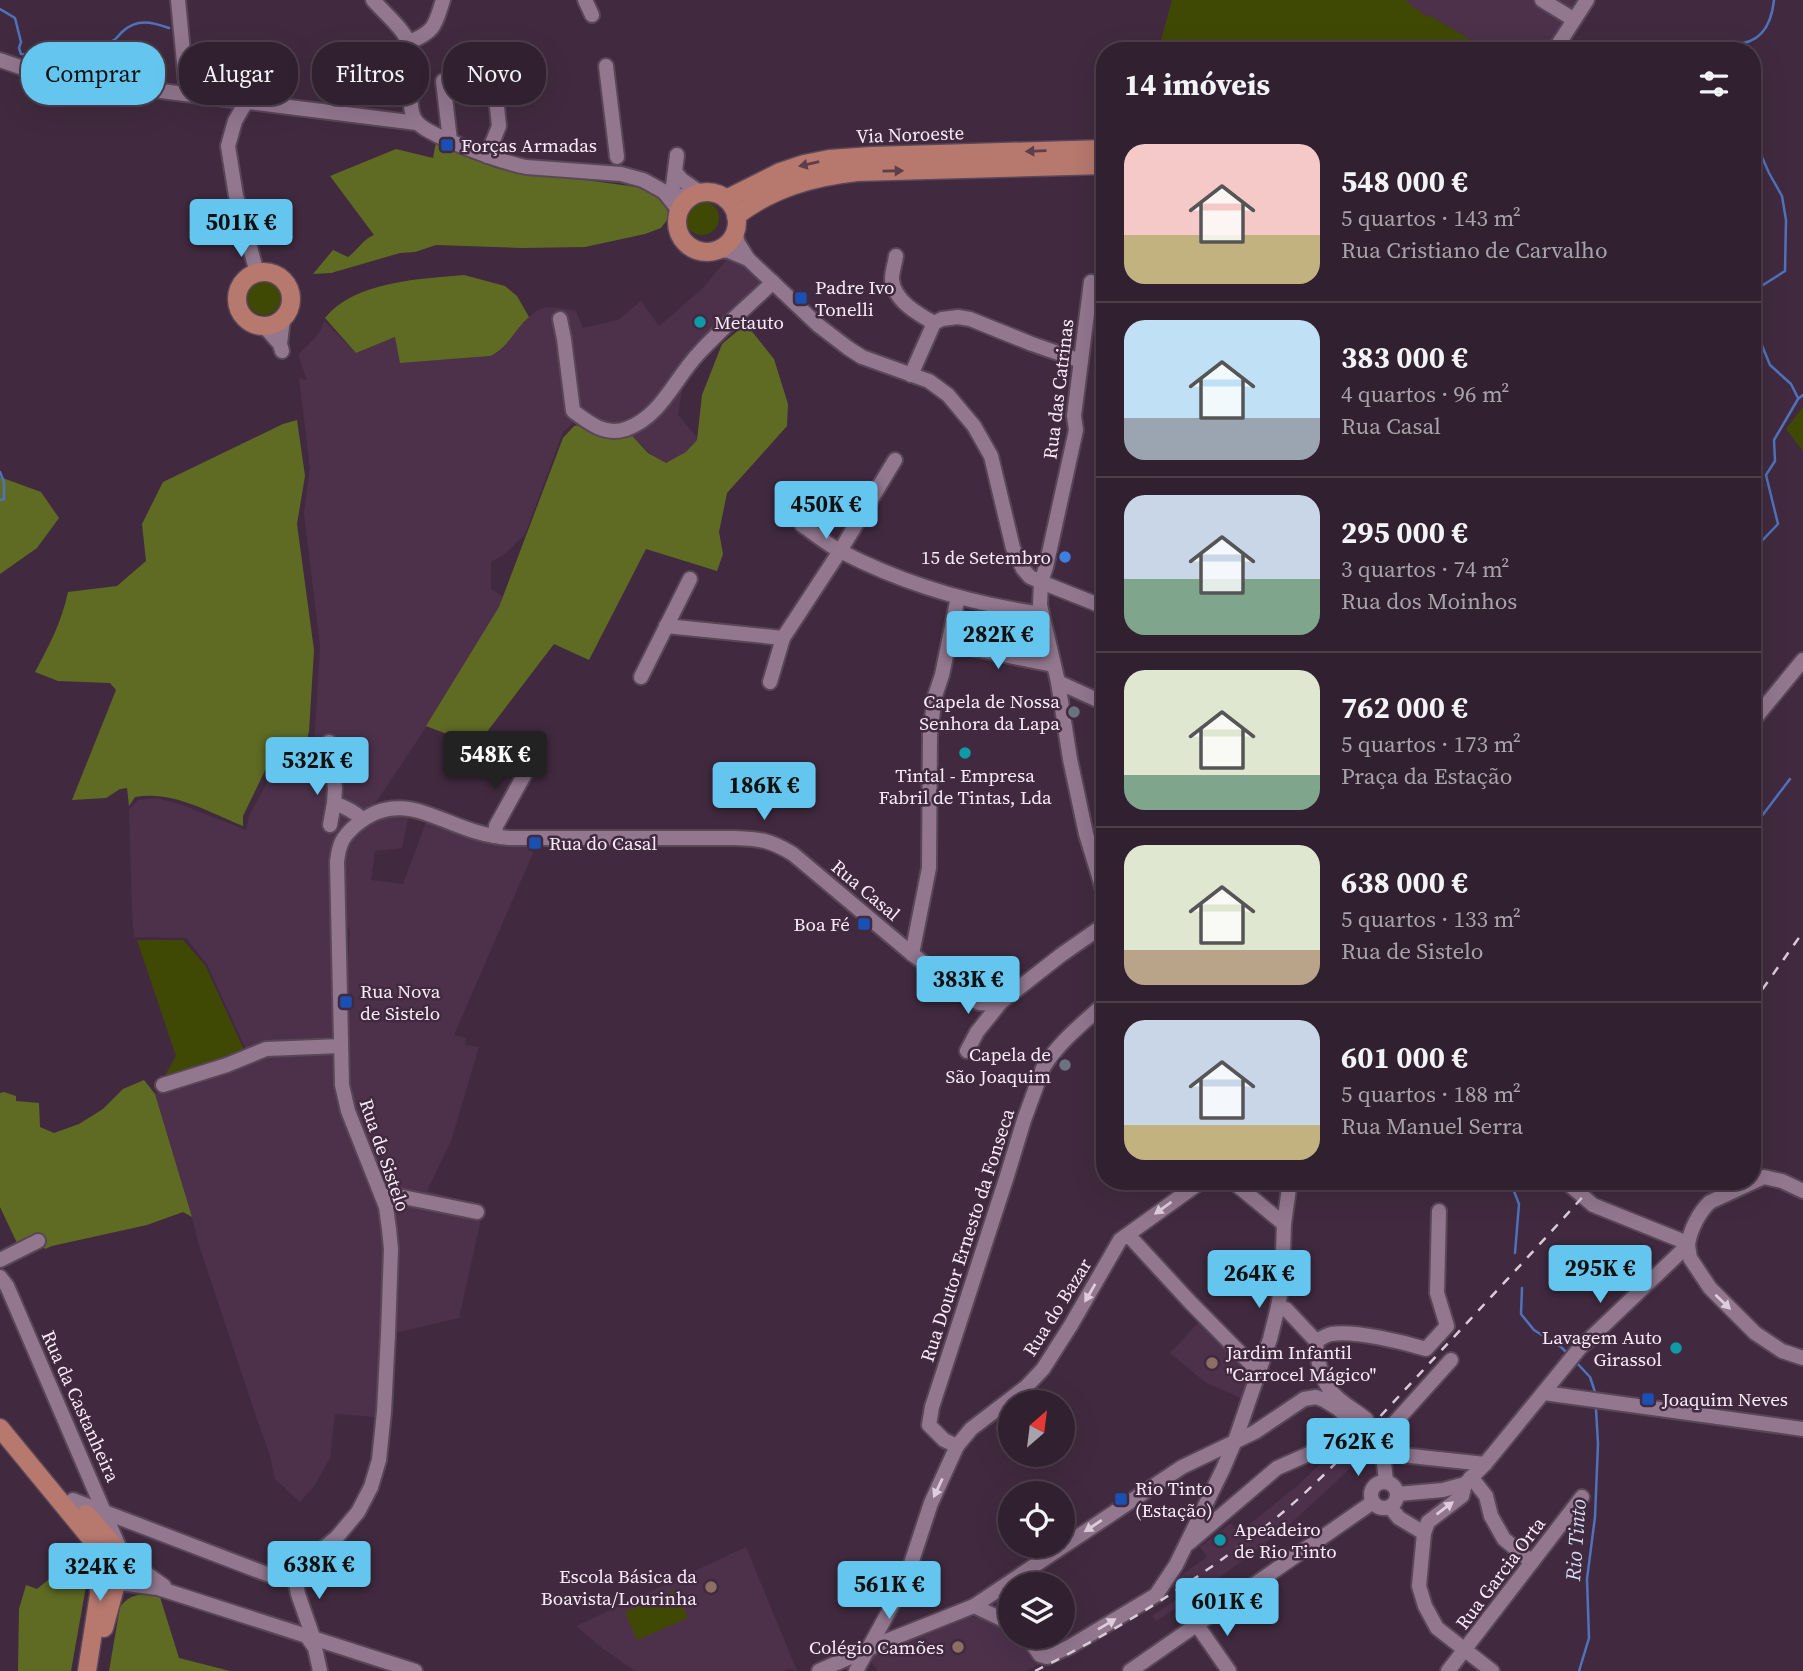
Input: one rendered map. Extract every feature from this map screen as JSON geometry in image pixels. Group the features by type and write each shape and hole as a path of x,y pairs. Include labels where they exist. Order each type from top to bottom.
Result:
{"main road":[{"name":"Via Noroeste","path":"726,199 780,172 829,159 1096,149"},
{"name":"Via Noroeste","path":"736,224 755,202 775,191 826,175 1096,165"},
{"path":"708,192 726,199 733,206 736,224 729,243 720,250 702,252 684,243 677,224 677,214 682,205 696,195 708,192"},
{"path":"257,273 279,277 289,289 291,304 283,319 264,326 255,325 242,315 237,299 243,282 257,273"},
{"path":"0,1415 122,1555 128,1567 127,1574 117,1584 105,1620 97,1671"},
{"path":"0,1428 92,1540 95,1551 92,1569 97,1579 99,1594 87,1671"},
{"path":"94,1559 98,1553 111,1549 122,1555"},
{"path":"97,1579 105,1584 117,1584"}],"street":[{"path":"178,0 182,42"},
{"path":"373,0 409,42 431,30 443,0"},
{"path":"585,0 592,15"},
{"path":"1542,0 1573,19"},
{"path":"1559,42 1587,0"},
{"path":"0,60 49,77 179,93"},
{"path":"606,66 617,157 643,180"},
{"path":"244,105 235,121 228,146 236,196 257,273"},
{"path":"270,105 417,123 487,156 526,167 621,174 643,180 668,192 696,195"},
{"path":"411,105 417,123"},
{"path":"446,105 450,140"},
{"path":"487,156 499,126 497,105"},
{"path":"668,192 676,173 677,155"},
{"path":"604,173 617,157"},
{"path":"676,173 696,195"},
{"path":"668,192 677,214"},
{"path":"736,224 738,243 748,259 818,325 862,357 929,381 948,395 979,434 991,456 1017,559 1030,577 1096,604"},
{"path":"720,250 748,259"},
{"path":"896,256 894,290 909,308 934,323"},
{"path":"560,319 573,411 591,425 609,432 627,429 659,406 699,353 773,282"},
{"name":"Rua das Catrinas","path":"1091,282 1074,416 1076,430 1039,597 1058,682 1070,759 1096,867"},
{"path":"911,375 934,323 958,317 970,319 1081,361"},
{"path":"264,326 281,347 283,319"},
{"path":"770,682 783,638 895,460"},
{"path":"802,525 840,551 910,582 958,597 1042,614"},
{"path":"641,677 690,579"},
{"path":"912,954 929,868 930,733 934,696 950,643 958,597"},
{"path":"666,626 783,638"},
{"path":"950,643 1053,665"},
{"path":"1761,711 1803,660"},
{"path":"1058,682 1096,699"},
{"path":"329,742 335,788 330,825"},
{"path":"495,836 496,826 533,759"},
{"path":"334,803 346,807 362,819"},
{"name":"Rua Casal","path":"362,819 380,811 402,808 425,812 475,832 509,838 764,839 793,854 912,954 970,998 985,1004 1001,1002"},
{"name":"Rua de Sistelo","path":"294,1573 337,1537 358,1512 371,1486 379,1460 384,1412 391,1249 388,1218 348,1111 342,1085 337,862 339,845 347,832 362,819"},
{"path":"967,1051 977,1032 1001,1002 1096,931"},
{"name":"Rua Doutor Ernesto da Fonseca","path":"957,1446 944,1440 929,1425 932,1407 1024,1120 1047,1062 1096,1012"},
{"path":"163,1085 227,1065 266,1049 341,1046"},
{"path":"1761,1178 1782,1181 1803,1192"},
{"name":"Rua do Bazar","path":"856,1671 905,1582 931,1503 957,1446 971,1429 1026,1387 1043,1369 1120,1240 1189,1190"},
{"path":"1243,1190 1284,1224"},
{"path":"1075,1644 1156,1595 1176,1565 1235,1441 1278,1307 1289,1190"},
{"path":"1575,1190 1592,1205 1688,1245"},
{"path":"1736,1190 1710,1202 1703,1209 1689,1237 1690,1258 1710,1288 1755,1333 1782,1351 1803,1358"},
{"path":"382,1196 393,1195 477,1212"},
{"path":"1315,1341 1329,1334 1345,1333 1393,1340 1426,1349 1437,1338 1447,1326 1437,1293 1439,1211"},
{"path":"1126,1236 1132,1239 1259,1372"},
{"path":"0,1260 38,1241"},
{"path":"1451,1360 1381,1438 1392,1454 1395,1474 1392,1492 1381,1508 1371,1498 1371,1489 1377,1483 1392,1492 1443,1490 1468,1480 1485,1464 1579,1349 1688,1245"},
{"name":"Rua da Castanheira","path":"0,1278 7,1286 106,1512 122,1555"},
{"path":"819,1671 974,1606 1182,1467 1255,1432 1304,1399 1316,1397 1331,1403 1362,1423 1331,1392 1321,1372 1315,1341 1286,1309 1278,1307"},
{"path":"1544,1393 1803,1429"},
{"path":"1185,1546 1277,1468 1343,1439"},
{"path":"1374,1443 1384,1464 1399,1518 1424,1533"},
{"path":"1392,1454 1485,1464"},
{"path":"1468,1480 1462,1496 1428,1522 1424,1533 1419,1586 1421,1596 1437,1628 1492,1671"},
{"path":"1468,1480 1486,1496 1491,1516 1504,1539 1532,1562"},
{"path":"71,1498 84,1498 94,1486"},
{"name":"Rua Garcia Orta","path":"1448,1671 1582,1497"},
{"path":"71,1498 272,1576 294,1573 320,1671"},
{"path":"1130,1671 1373,1502"},
{"path":"122,1555 174,1593"},
{"path":"117,1584 151,1586 415,1671"},
{"path":"974,1606 998,1617"},
{"path":"1197,1625 1229,1671"},
{"path":"1036,1649 1040,1655 1047,1657 1064,1649"}],"shaded area":[{"path":"1403,0 1581,0 1554,42 1475,42 1429,15 1428,17"},
{"path":"731,254 773,293 708,352 684,378 678,415 700,441 670,471 630,435 575,421 563,432 525,534 506,553 491,562 491,589 502,596 501,609 379,798 372,806 344,824 335,836 336,1043 247,1052 207,964 186,938 134,937 129,810 138,800 157,798 246,830 249,816 283,748 311,750 315,732 320,646 304,513 310,468 299,378 307,380 298,355 321,330 324,321 356,353 396,337 400,363 490,356 499,352 521,324 536,311 547,307 576,311 583,328 618,320 641,301 659,326 702,289"},
{"path":"409,814 402,848 375,851 371,880 403,884 427,820 478,841 509,846 536,846 454,1035 466,1038 465,1045 479,1047 451,1141 427,1191 484,1206 459,1318 399,1332 395,1331 399,1242 389,1186 353,1108 348,1076 346,991 350,931 343,918 344,857 345,847 353,835 372,821 391,815"},
{"path":"336,1050 337,1088 342,1119 380,1206 384,1231 376,1417 335,1414 330,1458 315,1485 300,1502 275,1479 270,1456 198,1242 155,1094 261,1059 264,1053"},
{"name":"Jardim Infantil \"Carrocel Mágico\"","path":"1201,1320 1251,1373 1245,1400 1205,1382 1170,1353"},
{"path":"1339,1446 1356,1462 1335,1483 1254,1552 1156,1621 1152,1616 1179,1598 1170,1583 1207,1557 1200,1547 1231,1523 1239,1533 1298,1485"},
{"name":"Escola Básica da Boavista/Lourinha","path":"746,1547 797,1671 635,1671 576,1626"},
{"name":"Colégio Camões","path":"971,1617 998,1622 998,1649 1030,1649 1040,1665 1024,1671 877,1671 869,1660 871,1654 948,1620"}],"green space":[{"path":"1172,0 1405,0 1427,17 1429,15 1475,42 1160,42"},
{"path":"436,142 496,168 637,187 662,198 669,210 667,220 661,228 645,234 585,247 436,245 331,273 313,274 333,250 348,257 374,235 330,176 396,149 433,158"},
{"path":"702,201 714,206 719,218 714,230 702,235 690,230 685,218 690,206"},
{"path":"464,275 505,286 517,296 529,317 501,349 490,356 400,363 395,337 356,353 325,318 353,296 370,289 409,281"},
{"path":"264,281 276,286 281,298 276,310 264,315 252,310 247,298 252,286"},
{"path":"746,324 774,359 788,404 787,426 727,493 719,532 723,554 717,571 646,549 589,660 554,644 480,741 468,742 426,726 499,607 563,438 574,426 595,423 622,425 648,453 666,463 686,452 697,440 702,395 722,344"},
{"path":"1803,407 1803,451 1786,429"},
{"path":"297,420 305,476 297,524 314,650 306,745 278,744 243,816 243,826 176,799 135,797 129,806 127,788 120,789 106,798 72,800 116,690 110,683 58,681 35,672 59,623 68,592 117,586 146,561 142,524 163,482 283,424"},
{"path":"0,477 41,492 59,518 37,548 0,574"},
{"path":"137,940 183,940 205,965 245,1052 164,1077 176,1056"},
{"path":"144,1080 155,1094 192,1217 183,1212 147,1225 45,1249 38,1241 17,1243 0,1207 0,1093 16,1096 16,1101 39,1103 40,1127 54,1133 79,1124 103,1109 123,1089"},
{"path":"82,1552 80,1574 86,1586 71,1671 18,1671 19,1609 26,1585 37,1589"},
{"path":"107,1556 114,1556 122,1567 113,1578 103,1575 101,1569 101,1562"},
{"path":"676,1590 688,1618 637,1640 625,1612"},
{"path":"144,1594 160,1597 179,1658 230,1671 109,1671 120,1607 130,1598"}],"waterway":[{"path":"1747,42 1755,39 1766,27 1774,0"},
{"path":"0,9 15,18 21,54 40,56 41,59 55,63 65,42 90,45 109,42 139,23 169,28"},
{"path":"1761,155 1782,196 1786,220 1785,271 1761,286"},
{"path":"1761,343 1770,365 1791,384 1798,398"},
{"name":"Rio Tinto","path":"1761,542 1778,524 1766,475 1775,461 1774,440 1803,395"},
{"path":"0,472 4,482 4,499 0,500"},
{"path":"1761,817 1790,779"},
{"name":"Rio Tinto","path":"1514,1190 1519,1204 1515,1253"},
{"name":"Rio Tinto","path":"1522,1288 1521,1314 1534,1330 1567,1353"},
{"name":"Rio Tinto","path":"1575,1361 1590,1377 1595,1392"},
{"name":"Rio Tinto","path":"1579,1671 1589,1638 1587,1579 1595,1517 1598,1444 1596,1409"}],"tunnel":[{"path":"1359,1427 1374,1443"}],"railway":[{"path":"1761,991 1803,932"},
{"path":"1035,1671 1160,1601 1276,1518 1364,1434 1589,1190"}],"place":[{"name":"Forças Armadas","path":"447,145"},
{"name":"Padre Ivo Tonelli","path":"801,298"},
{"name":"Metauto","path":"700,322"},
{"name":"15 de Setembro","path":"1065,557"},
{"name":"Capela de Nossa Senhora da Lapa","path":"1074,712"},
{"name":"Tintal - Empresa Fabril de Tintas, Lda","path":"965,753"},
{"name":"Rua do Casal","path":"535,843"},
{"name":"Boa Fé","path":"864,924"},
{"name":"Rua Nova de Sistelo","path":"346,1002"},
{"name":"Capela de São Joaquim","path":"1065,1065"},
{"name":"Lavagem Auto Girassol","path":"1676,1348"},
{"name":"Jardim Infantil \"Carrocel Mágico\"","path":"1212,1363"},
{"name":"Joaquim Neves","path":"1648,1399"},
{"name":"Rio Tinto (Estação)","path":"1121,1499"},
{"name":"Apeadeiro de Rio Tinto","path":"1220,1540"},
{"name":"Escola Básica da Boavista/Lourinha","path":"711,1587"},
{"name":"Colégio Camões","path":"958,1647"}]}
